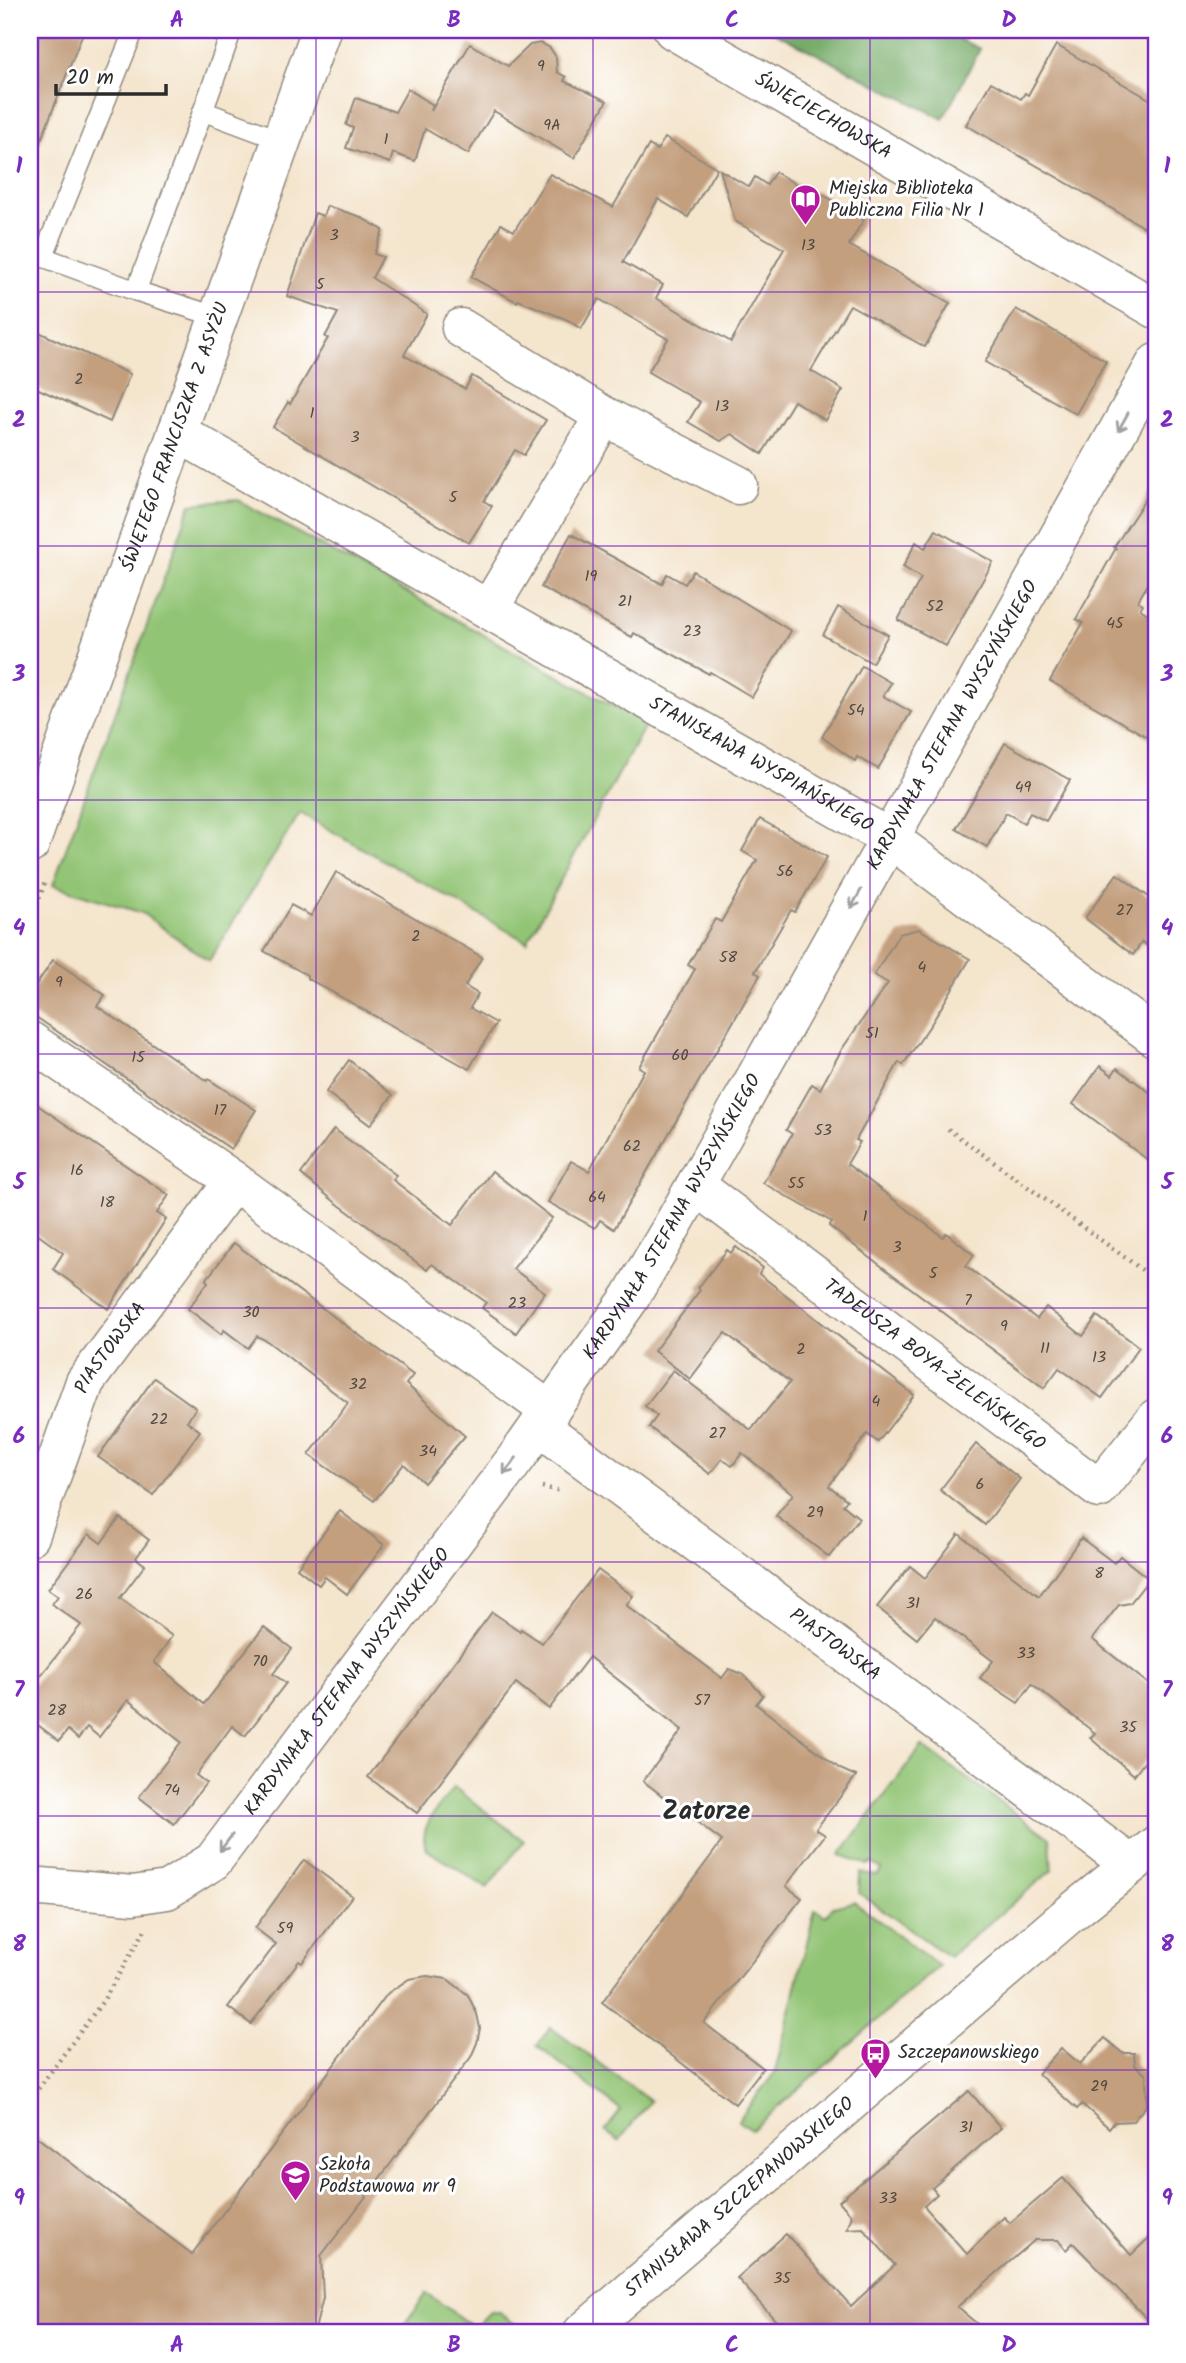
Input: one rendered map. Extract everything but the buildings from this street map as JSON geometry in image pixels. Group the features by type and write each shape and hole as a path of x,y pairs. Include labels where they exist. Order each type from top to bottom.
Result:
{"street":[{"name":"ŚWIĘTEGO FRANCISZKA Z ASYŻU","path":"30,844 321,30"},
{"name":"ŚWIĘCIECHOWSKA","path":"673,30 1156,309"},
{"path":"461,328 604,416 738,485"},
{"name":"KARDYNAŁA STEFANA WYSZYŃSKIEGO","path":"30,1886 132,1895 167,1890 213,1861 545,1419 630,1298 696,1186 1156,363"},
{"path":"489,609 604,416"},
{"name":"STANISŁAWA WYSPIAŃSKIEGO","path":"177,432 891,839 1156,1038"},
{"name":"PIASTOWSKA","path":"30,1041 234,1181 545,1419 1143,1854"},
{"name":"PIASTOWSKA","path":"30,1536 85,1382 234,1181"},
{"name":"TADEUSZA BOYA-ŻELEŃSKIEGO","path":"696,1186 1099,1489 1156,1418"},
{"name":"STANISŁAWA SZCZEPANOWSKIEGO","path":"582,2333 1143,1854"}],"lane":[{"path":"134,30 43,257 218,317"},
{"path":"136,291 232,30"},
{"path":"203,111 283,141"}],"path":[{"path":"948,1129 1156,1280"},
{"path":"30,2100 103,2001 146,1929"}],"green space":[{"path":"770,30 940,30 980,49 943,119"},
{"path":"238,500 646,724 527,942 300,813 209,961 142,913 53,885 191,504"},
{"path":"922,1746 1050,1838 1052,1870 949,1957 859,1893 860,1873 878,1875 881,1869 872,1863 868,1865 840,1855"},
{"path":"454,1787 524,1841 487,1888 426,1849 424,1841 427,1824"},
{"path":"854,1902 939,1966 752,2130 738,2121 775,2072 815,1910 826,1916 833,1907"},
{"path":"550,2027 650,2101 619,2141 605,2131 621,2110 537,2046"},
{"path":"427,2293 474,2328 490,2312 500,2312 521,2329 517,2333 398,2333"}],"place":[{"name":"Miejska Biblioteka Publiczna Filia Nr 1","path":"806,227"},
{"name":"Szczepanowskiego","path":"875,2080"},
{"name":"Szkoła Podstawowa nr 9","path":"296,2203"}],"district":[{"name":"Zatorze","path":"706,1812"}]}
